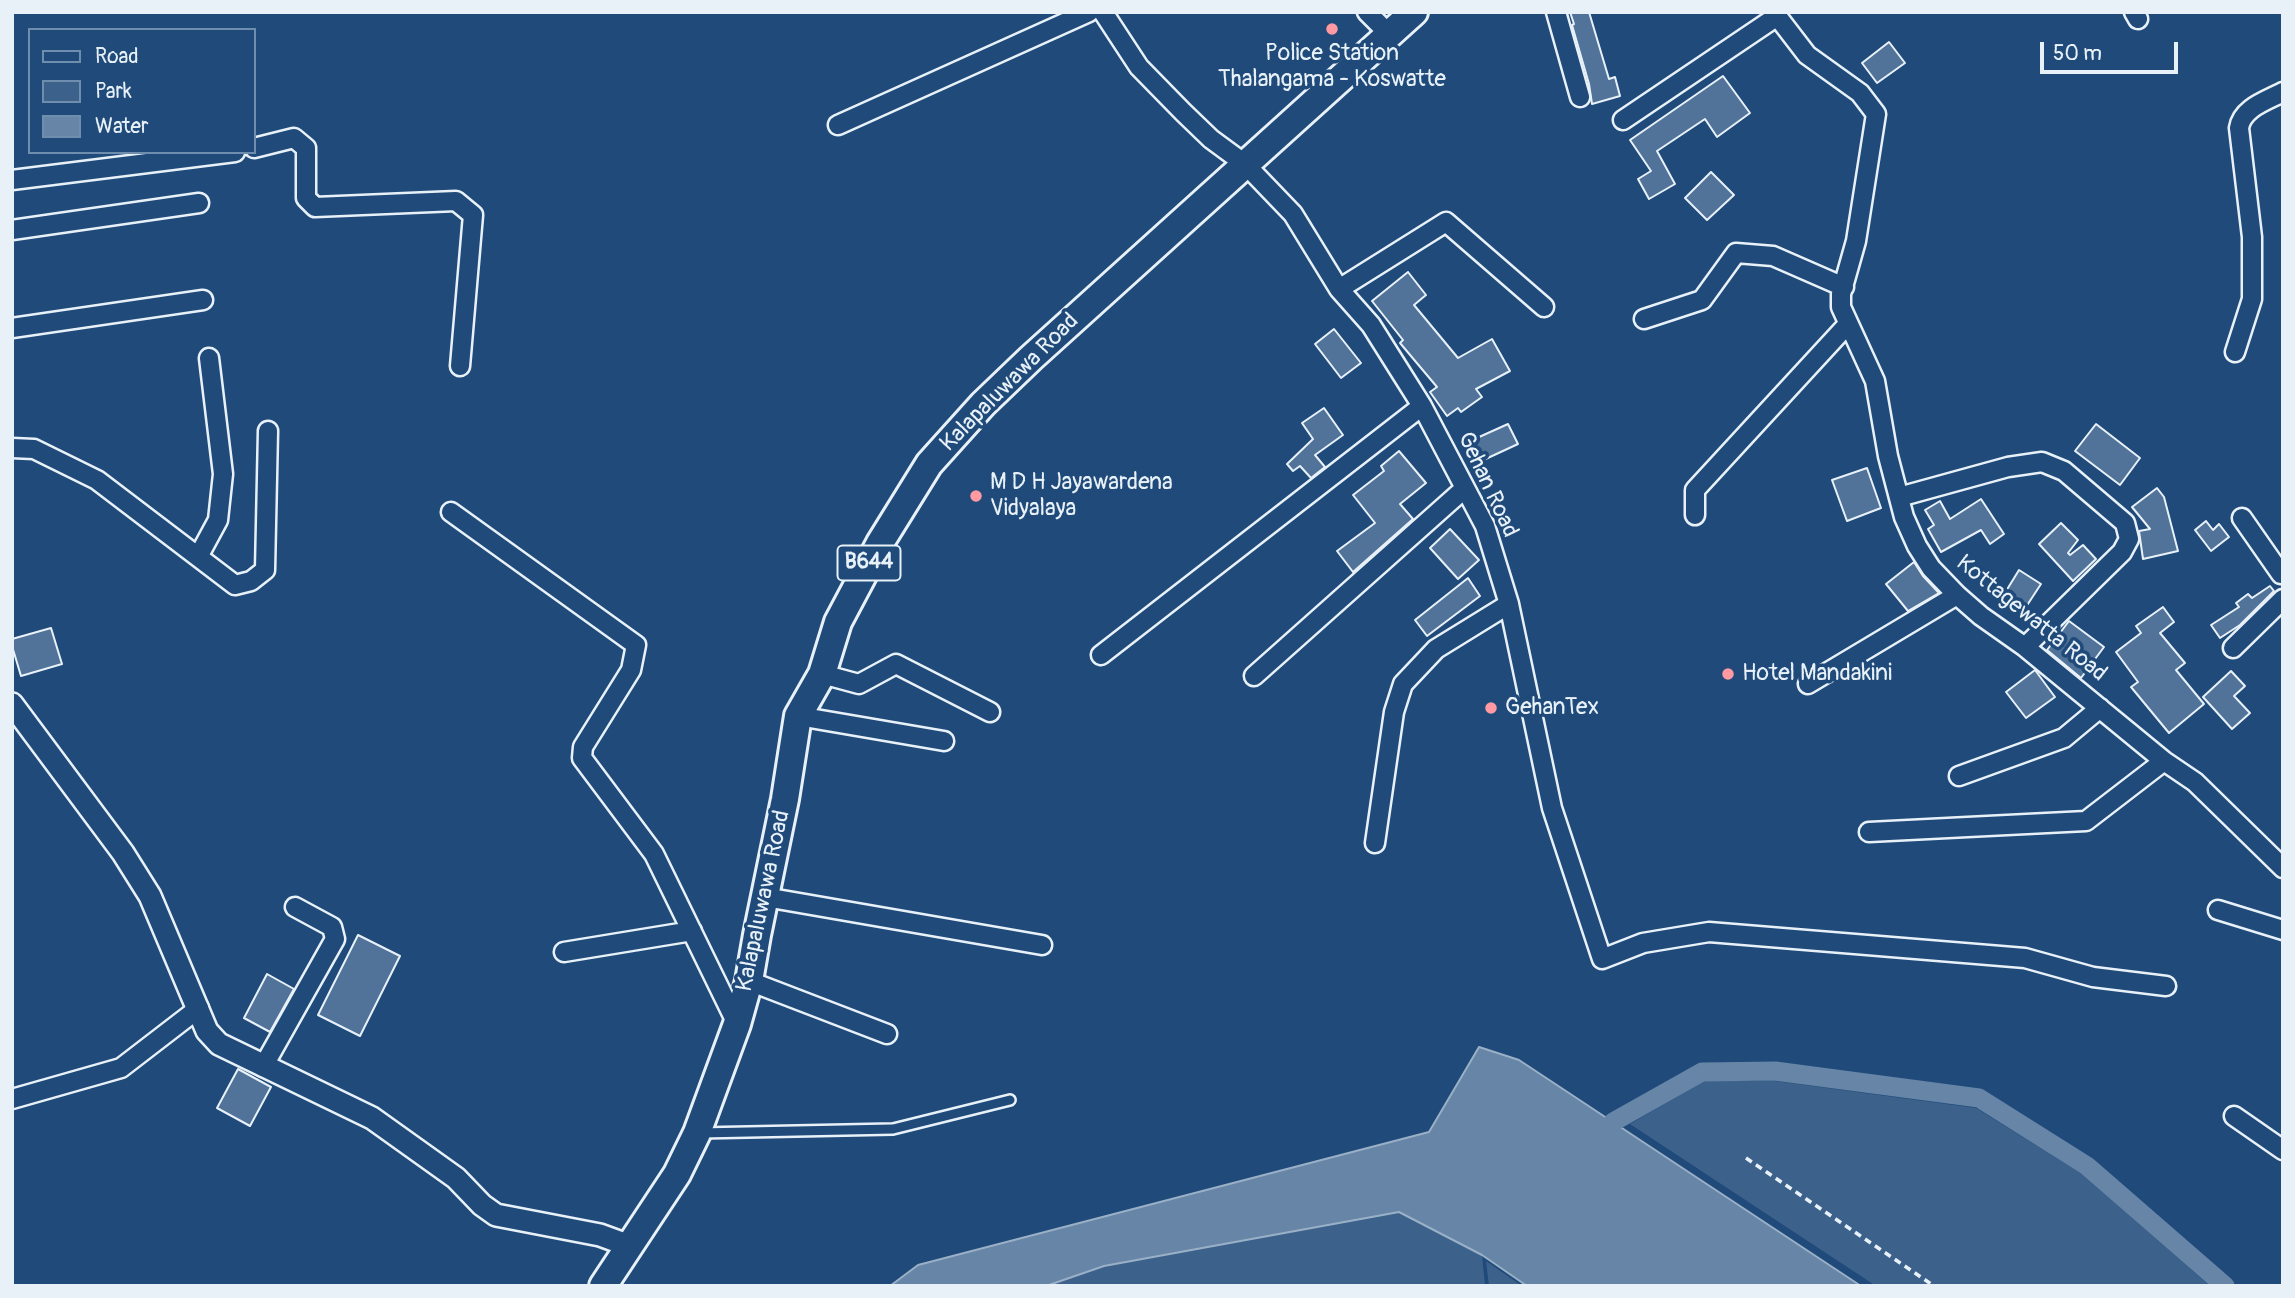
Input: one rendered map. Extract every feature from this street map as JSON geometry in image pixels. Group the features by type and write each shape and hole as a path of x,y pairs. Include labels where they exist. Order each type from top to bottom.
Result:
{"main road":[{"name":"Kalapaluwawa Road","path":"603,1286 677,1174 697,1133 737,1024 749,981 785,799 798,716 822,674 838,622 880,543 929,464 983,404 1031,358 1414,12"}],"street":[{"path":"838,125 1089,12"},
{"name":"Gehan Road","path":"1103,12 1139,66 1202,130 1245,164 1293,214 1339,289 1371,325 1422,406 1485,526 1509,604 1552,808 1602,959 1643,943 1709,932 2025,958 2093,977 2166,986"},
{"path":"1367,12 1389,34"},
{"path":"1556,12 1580,97"},
{"path":"1623,120 1775,15"},
{"name":"Kottagewatta Road","path":"1775,15 1807,55 1860,93 1875,114 1856,241 1841,294 1841,307 1875,381 1888,456 1899,497 1917,546 1931,568 1956,595 2025,647 2164,761 2195,782 2283,868"},
{"path":"2235,352 2252,299 2252,237 2240,119 2246,112 2283,92"},
{"path":"256,148 294,138 306,148 306,198 315,207 456,201 473,215 460,366"},
{"path":"12,180 219,154"},
{"path":"12,230 199,203"},
{"path":"1339,289 1446,222 1544,307"},
{"path":"1644,319 1702,300 1736,253 1773,256 1844,287"},
{"path":"12,328 203,300"},
{"path":"1695,515 1695,490 1848,324"},
{"path":"198,557 218,520 223,474 209,358"},
{"path":"1101,655 1422,406"},
{"path":"12,448 34,449 97,480 235,585 251,581 265,570 268,432"},
{"path":"1899,497 2008,467 2042,462 2064,471 2125,523 2129,539 2122,552 2025,647"},
{"path":"1254,676 1464,489"},
{"path":"451,512 636,645 631,670 583,747 582,758 654,854 737,1024"},
{"path":"2242,518 2282,574"},
{"path":"1808,684 1956,595"},
{"path":"2233,648 2283,599"},
{"path":"1375,843 1394,712 1403,684 1436,649 1509,604"},
{"path":"822,674 859,684 896,664 990,712"},
{"path":"12,704 123,853 150,896 207,1031 219,1044 372,1118 456,1178 482,1205 496,1214 600,1235 630,1246"},
{"path":"1959,776 2064,738 2100,708"},
{"path":"798,716 944,741"},
{"path":"1869,832 2085,821 2164,761"},
{"path":"765,897 1042,945"},
{"path":"263,1067 335,939 332,927 295,907"},
{"path":"2218,910 2283,930"},
{"path":"564,951 692,931"},
{"path":"749,981 887,1034"},
{"path":"12,1099 121,1068 199,1007"},
{"path":"2234,1116 2283,1150"}],"lane":[{"path":"697,1133 893,1129 1010,1100"}],"path":[{"path":"1746,1158 1934,1286"}],"green space":[{"path":"1705,1081 1775,1081 1976,1108 2082,1174 2210,1286 1876,1286 1630,1124"},
{"path":"1399,1212 1482,1255 1485,1286 1046,1286 1104,1266"},
{"path":"1486,1261 1522,1286 1489,1286"}],"water":[{"path":"1479,1047 1519,1060 1861,1286 1527,1286 1482,1255 1399,1212 1104,1266 1046,1286 890,1286 918,1265 1429,1132"}],"building":[{"path":"1570,12 1589,12 1609,79 1615,77 1620,96 1592,104"},
{"path":"1889,42 1905,63 1877,83 1862,63"},
{"path":"1723,76 1750,113 1717,137 1705,119 1657,151 1675,184 1649,199 1638,179 1651,171 1630,140"},
{"path":"1711,172 1734,195 1707,220 1685,198"},
{"path":"1408,272 1426,295 1414,305 1458,358 1492,339 1510,371 1476,389 1482,397 1461,412 1458,408 1447,416 1430,392 1437,387 1400,343 1403,340 1372,301"},
{"path":"1334,329 1361,363 1341,378 1315,344"},
{"path":"1324,408 1343,435 1315,455 1325,467 1311,478 1300,466 1293,471 1287,464 1313,439 1302,423"},
{"path":"1508,424 1518,444 1477,463 1468,442"},
{"path":"2096,424 2140,458 2120,485 2075,451"},
{"path":"1399,451 1426,483 1400,504 1413,519 1353,572 1337,551 1375,523 1353,495 1384,471 1381,466"},
{"path":"1867,468 1881,508 1847,521 1832,480"},
{"path":"2157,488 2164,497 2178,551 2143,559 2139,531 2150,529 2132,507"},
{"path":"1981,499 2004,534 1990,544 1981,530 1941,552 1928,529 1934,525 1925,510 1940,501 1950,519"},
{"path":"2206,521 2213,530 2219,524 2229,537 2211,551 2195,530"},
{"path":"2061,523 2078,540 2068,553 2070,555 2083,545 2096,559 2073,581 2039,544"},
{"path":"1450,529 1479,560 1458,579 1430,548"},
{"path":"1914,562 1939,593 1908,611 1886,584"},
{"path":"2019,570 2041,584 2024,610 2003,596"},
{"path":"1468,578 1480,596 1427,636 1415,620"},
{"path":"2270,586 2274,591 2240,625 2220,638 2211,625 2239,607 2236,603 2248,594 2252,598"},
{"path":"2163,607 2174,622 2160,633 2185,663 2176,670 2204,704 2169,733 2131,687 2138,682 2116,652 2141,633 2136,626"},
{"path":"2069,621 2104,647 2081,678 2047,650"},
{"path":"51,628 62,664 21,676 12,639"},
{"path":"2035,670 2055,697 2026,718 2006,692"},
{"path":"2231,671 2245,686 2234,696 2250,713 2232,729 2203,697"},
{"path":"358,935 400,956 360,1036 318,1015"},
{"path":"267,974 294,989 270,1032 244,1018"},
{"path":"238,1069 271,1087 250,1126 217,1108"}],"waterway":[{"path":"1613,1122 1702,1072 1775,1071 1979,1098 2087,1166 2225,1286"}],"place":[{"name":"Police Station Thalangama - Koswatte","path":"1332,29"},
{"name":"M D H Jayawardena Vidyalaya","path":"976,496"},
{"name":"Hotel Mandakini","path":"1728,674"},
{"name":"GehanTex","path":"1491,708"}]}
